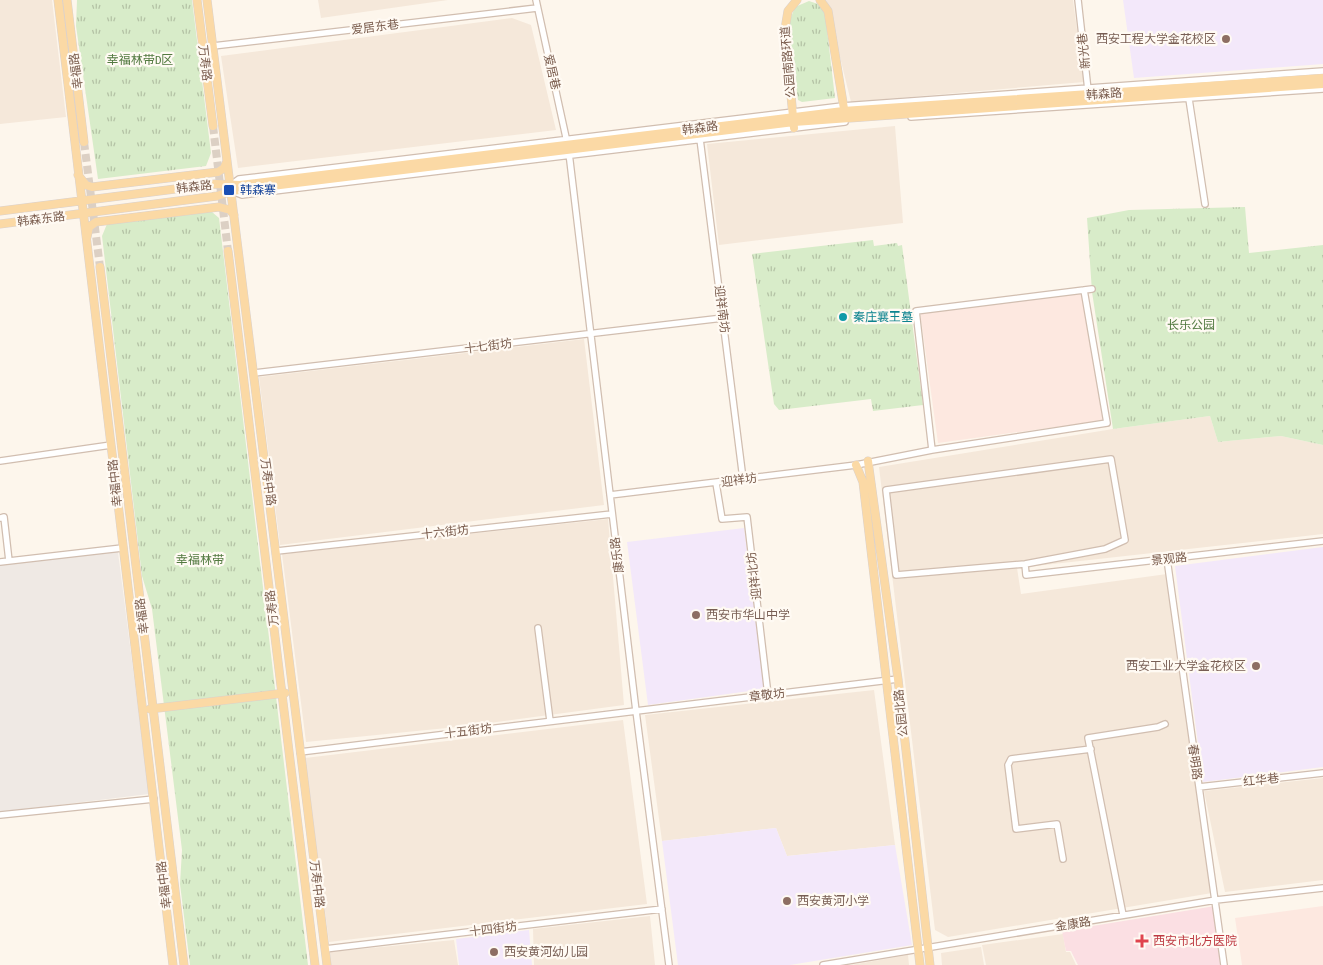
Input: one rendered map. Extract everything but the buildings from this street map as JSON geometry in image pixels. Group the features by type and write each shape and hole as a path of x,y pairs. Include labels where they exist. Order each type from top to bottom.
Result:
{"main road":[{"name":"幸福中路","path":"58,0 80,200 173,965"},
{"name":"幸福路","path":"67,0 84,142"},
{"name":"万寿路","path":"197,0 213,126"},
{"name":"万寿中路","path":"207,0 232,188 327,965"},
{"name":"公园南路环道","path":"793,119 785,24 788,11 797,0"},
{"path":"820,0 828,11 844,114"},
{"name":"韩森路","path":"80,200 215,184 232,188 793,119 1323,78"},
{"name":"韩森路","path":"1089,95 1323,84"},
{"path":"77,173 83,182 92,187 218,172 224,168 228,157"},
{"name":"韩森路","path":"82,213 217,196 232,188"},
{"name":"韩森东路","path":"0,211 80,200"},
{"path":"86,243 89,227 96,222 219,207 230,210 235,220"},
{"name":"韩森东路","path":"0,224 82,213"},
{"name":"万寿路","path":"228,251 315,965"},
{"name":"幸福路","path":"100,267 184,965"},
{"name":"公园北路","path":"868,461 898,679 930,965"},
{"name":"公园北路","path":"856,465 863,482 888,680 920,965"},
{"path":"133,637 135,559"},
{"path":"270,600 287,638"},
{"path":"143,710 293,692"},
{"path":"304,873 307,808"}],"street":[{"name":"爱居巷","path":"536,0 568,147"},
{"name":"新光巷","path":"1078,0 1089,95"},
{"name":"爱居东巷","path":"213,46 537,8"},
{"path":"232,188 239,179 568,147 700,139 793,119 1089,95 1323,71"},
{"path":"844,114 1323,90"},
{"path":"1189,98 1205,204"},
{"name":"迎祥南坊","path":"700,139 743,479"},
{"name":"康乐路","path":"568,147 636,711 669,965"},
{"path":"932,450 916,311 1092,289"},
{"name":"迎祥坊","path":"610,495 856,465 868,461 932,450 1107,422 1084,290"},
{"name":"十七街坊","path":"254,373 723,318"},
{"path":"0,461 111,445"},
{"path":"1110,460 1125,540 1105,549 1025,564 896,575 886,490 1110,460"},
{"name":"迎祥北坊","path":"716,483 722,519 747,517 768,695"},
{"name":"十六街坊","path":"277,551 612,514"},
{"path":"0,518 4,517 10,561"},
{"name":"景观路","path":"1025,564 1026,575 1323,540"},
{"path":"0,562 122,548"},
{"name":"春明路","path":"1167,559 1224,965"},
{"path":"538,628 550,722"},
{"name":"章敬坊","path":"636,711 898,679"},
{"name":"十五街坊","path":"300,752 636,711"},
{"path":"1123,915 1088,738 1158,728 1165,724"},
{"path":"1063,859 1057,824 1016,828 1008,765 1011,759 1091,749"},
{"name":"红华巷","path":"1199,787 1323,773"},
{"path":"0,815 154,799"},
{"name":"金康路","path":"823,965 1216,900 1323,888"},
{"name":"十四街坊","path":"325,949 662,909"}],"shaded area":[{"path":"0,0 52,0 66,117 0,124"},
{"path":"318,0 448,0 321,18"},
{"path":"826,0 1073,0 1084,82 851,102"},
{"name":"西安工程大学金花校区","path":"1123,0 1323,0 1323,64 1134,78"},
{"path":"512,18 531,25 556,130 238,168 221,56"},
{"path":"895,126 903,223 719,245 707,144"},
{"path":"1086,293 1107,420 938,443 920,312"},
{"path":"584,339 604,505 280,545 259,377"},
{"path":"1210,416 1218,442 1281,436 1323,445 1323,534 1017,568 1021,594 1167,574 1212,893 948,937 935,930 879,467 1113,429"},
{"path":"608,519 624,705 467,726 306,742 282,554"},
{"name":"西安市华山中学","path":"744,528 764,689 648,705 627,542"},
{"name":"西安工业大学金花校区","path":"1323,547 1323,767 1203,782 1175,566"},
{"path":"118,552 149,794 0,812 0,564"},
{"path":"874,690 895,845 787,856 776,828 662,841 645,715"},
{"path":"623,720 647,904 329,942 305,758"},
{"path":"1323,778 1323,880 1225,892 1204,791"},
{"name":"西安黄河小学","path":"776,828 787,856 895,845 912,945 790,965 678,965 662,841"},
{"name":"西安市北方医院","path":"1215,906 1222,965 1078,965 1071,951 1066,951 1062,931"},
{"path":"1323,906 1323,965 1242,965 1235,918"},
{"path":"650,916 655,965 534,965 533,929"},
{"name":"西安黄河幼儿园","path":"529,930 532,965 459,965 456,939"},
{"path":"1063,934 1066,952 1070,952 1076,965 986,965 982,945"},
{"path":"454,940 458,965 331,965 329,952"},
{"path":"981,947 984,965 942,965 941,953"},
{"path":"908,955 909,965 851,965"}],"green space":[{"name":"幸福林带D区","path":"77,0 192,0 211,153 206,166 98,179 76,26"},
{"path":"809,1 818,4 825,13 835,98 802,102 798,100 788,25 795,7"},
{"name":"长乐公园","path":"1245,207 1249,253 1323,245 1323,445 1281,436 1218,442 1210,416 1113,429 1092,292 1087,218 1129,210"},
{"name":"幸福林带","path":"212,212 219,218 308,965 190,965 180,884 182,850 152,609 142,576 102,236 107,224"},
{"path":"873,240 874,246 897,243 898,246 902,245 923,405 873,411 871,399 779,410 774,404 752,254"}],"tunnel":[{"path":"213,126 228,251"},
{"path":"84,142 100,267"}],"place":[{"name":"西安工程大学金花校区","path":"1226,39"},
{"name":"韩森寨","path":"229,190"},
{"name":"秦庄襄王墓","path":"843,317"},
{"name":"西安市华山中学","path":"696,615"},
{"name":"西安工业大学金花校区","path":"1256,666"},
{"name":"西安黄河小学","path":"787,901"},
{"name":"西安市北方医院","path":"1142,941"},
{"name":"西安黄河幼儿园","path":"494,952"}]}
